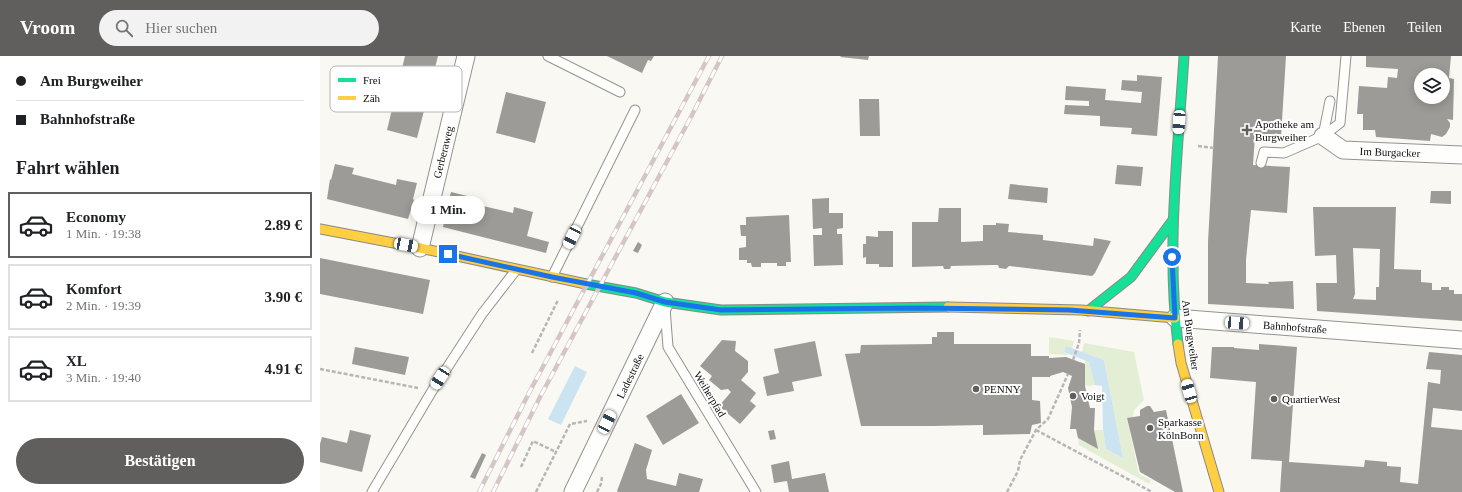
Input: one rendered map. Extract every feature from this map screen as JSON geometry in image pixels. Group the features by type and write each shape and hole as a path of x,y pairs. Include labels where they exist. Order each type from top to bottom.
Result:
{"street":[{"name":"Gerberaweg","path":"462,73 466,56"},
{"name":"Am Burgweiher","path":"1184,56 1173,220 1172,269 1175,318 1181,363 1219,492"},
{"name":"Gerberaweg","path":"420,248 453,112"},
{"name":"Im Burgacker","path":"1324,136 1343,150 1462,155"},
{"path":"1088,310 1131,277 1173,220"},
{"name":"Bahnhofstraße","path":"320,229 420,248 566,280 636,293 665,302 721,310 919,308 1088,310 1462,340"},
{"name":"Ladestraße","path":"573,492 665,302"}],"lane":[{"path":"548,56 620,92"},
{"path":"1261,163 1264,152 1284,153 1324,136 1340,123 1346,56"},
{"path":"1324,136 1330,101"},
{"path":"552,277 635,110"},
{"path":"372,492 432,391 482,314 516,269"},
{"name":"Weiherpfad","path":"665,302 668,347 756,492"}],"path":[{"path":"532,353 555,307 566,280"},
{"path":"1073,360 1079,343"},
{"path":"320,369 432,391"},
{"path":"1007,492 1018,471 1020,460 1036,430 1048,419 1068,374"},
{"path":"1036,430 1152,492"},
{"path":"521,467 534,441 556,452 536,492"}],"green space":[{"path":"1049,337 1074,341 1072,348 1066,346 1064,352 1069,355 1049,354"},
{"path":"1084,343 1134,352 1144,400 1134,410 1133,417 1127,419 1139,474 1151,480 1149,484 1079,445 1078,438 1097,448 1094,430 1103,430 1106,449 1123,458 1104,360 1082,352"},
{"path":"1085,360 1089,362 1095,385 1085,386"}],"water":[{"path":"1066,346 1104,360 1123,458 1106,449 1103,430 1102,386 1095,385 1089,362 1064,352"},
{"path":"575,366 587,372 561,425 548,419"}],"building":[{"path":"405,56 438,56 435,66 403,66"},
{"path":"607,56 654,56 651,61 648,60 642,73"},
{"path":"869,56 868,60 840,57"},
{"path":"1218,56 1286,56 1281,137 1255,136 1253,165 1290,167 1287,213 1251,210 1246,260 1246,283 1269,284 1268,282 1293,281 1294,309 1208,304 1208,242"},
{"path":"1366,56 1451,56 1450,68 1414,68 1414,104 1450,104 1450,78 1454,79 1453,120 1447,119 1450,123 1450,127 1446,134 1442,137 1431,134 1430,141 1376,137 1375,130 1363,130 1363,114 1357,114 1359,86 1387,88 1388,77 1397,78 1398,69 1366,67"},
{"path":"1137,75 1162,77 1157,136 1131,134 1132,128 1100,126 1100,116 1064,114 1065,105 1089,106 1089,101 1065,100 1066,86 1106,89 1105,100 1141,103 1142,92 1121,90 1122,80 1137,81"},
{"path":"506,92 546,102 535,143 496,133"},
{"path":"859,99 879,99 880,136 860,136"},
{"path":"391,112 424,112 417,138 387,130"},
{"path":"335,164 354,168 352,174 396,185 397,179 417,183 414,200 408,219 327,199 330,179 331,180"},
{"path":"1117,165 1143,167 1141,186 1115,184"},
{"path":"1010,184 1048,188 1047,203 1008,199"},
{"path":"1431,191 1451,191 1451,204 1430,203"},
{"path":"451,192 471,197 470,203 513,213 514,207 533,212 527,236 549,242 546,253 443,227 446,207"},
{"path":"829,198 829,213 843,213 843,228 837,229 837,234 842,234 843,265 814,266 813,235 822,235 822,228 813,229 812,199"},
{"path":"1313,207 1396,207 1394,269 1421,270 1421,282 1432,283 1432,290 1441,290 1441,287 1449,287 1449,290 1454,290 1454,294 1462,294 1462,321 1317,311 1316,283 1337,283 1336,255 1315,256","holes":["1353,248 1380,249 1379,287 1376,287 1376,300 1353,299 1355,294"]},
{"path":"939,208 961,208 961,242 983,241 983,225 996,225 996,223 1009,224 1008,232 1043,235 1043,240 1093,246 1094,238 1111,241 1095,273 1092,276 1009,266 1006,269 999,268 998,265 951,266 950,269 944,269 943,266 912,267 912,222 938,222"},
{"path":"789,215 791,262 786,262 786,266 777,266 777,263 761,263 761,267 752,267 751,263 747,263 747,260 739,260 739,248 746,247 746,236 741,236 740,225 746,225 746,217"},
{"path":"878,231 893,231 893,267 879,267 879,264 866,264 866,257 863,258 863,244 866,244 866,236 878,237"},
{"path":"638,242 642,245 638,253 633,251"},
{"path":"320,258 430,280 423,314 320,294"},
{"path":"937,332 954,332 954,344 1031,344 1031,356 1049,356 1049,358 1066,357 1085,364 1085,386 1090,408 1095,408 1094,430 1098,449 1078,438 1076,429 1070,429 1072,407 1068,388 1072,376 1063,372 1050,377 1032,377 1032,400 1040,401 1041,423 1032,425 1030,434 983,435 983,425 861,426 845,354 860,353 861,345 932,344 932,337 937,337"},
{"path":"722,340 736,341 735,351 748,361 748,372 741,380 756,393 750,401 756,406 740,424 719,406 731,392 728,389 721,390 709,380 712,376 700,366"},
{"path":"815,341 822,376 792,382 794,391 767,396 763,377 779,373 774,349"},
{"path":"1259,344 1297,347 1289,462 1364,467 1365,460 1387,462 1387,466 1401,467 1400,482 1418,484 1428,382 1440,384 1441,370 1426,369 1429,352 1462,355 1462,411 1433,408 1431,427 1462,430 1462,492 1280,492 1282,461 1251,459 1256,382 1210,378 1212,347 1234,347 1259,350"},
{"path":"355,347 409,357 405,375 352,364"},
{"path":"681,394 699,423 663,445 646,416"},
{"path":"1150,406 1154,412 1166,410 1183,492 1175,492 1140,472 1127,418 1140,416 1140,410"},
{"path":"350,430 371,435 362,472 320,462 320,444 322,437 347,443"},
{"path":"774,430 776,439 770,440 768,431"},
{"path":"635,443 652,450 646,470 647,479 676,486 679,473 703,479 699,492 618,492 617,491"},
{"path":"482,453 486,455 475,479 470,477"},
{"path":"789,461 792,479 825,473 829,492 789,492 787,481 774,483 771,465"}],"railway":[{"path":"479,492 530,391 709,56"},
{"path":"493,492 540,397 691,117 722,56"}],"traffic: fast":[{"path":"1178,344 1173,272 1173,236 1176,164 1184,56"},
{"path":"1088,311 1131,277 1173,220"},
{"path":"586,284 636,293 665,302 721,310 948,307"}],"traffic: slow":[{"path":"320,229 420,248 586,284"},
{"path":"948,307 1081,310 1175,318"},
{"path":"1178,344 1181,363 1219,492"}],"place":[{"name":"Apotheke am Burgweiher","path":"1247,130"},
{"name":"PENNY","path":"976,389"},
{"name":"Voigt","path":"1073,396"},
{"name":"QuartierWest","path":"1274,399"},
{"name":"Sparkasse KölnBonn","path":"1150,428"}],"route":[{"path":"448,254 552,277 636,293 665,302 721,310 919,308 1081,310 1175,318 1172,257"}]}
